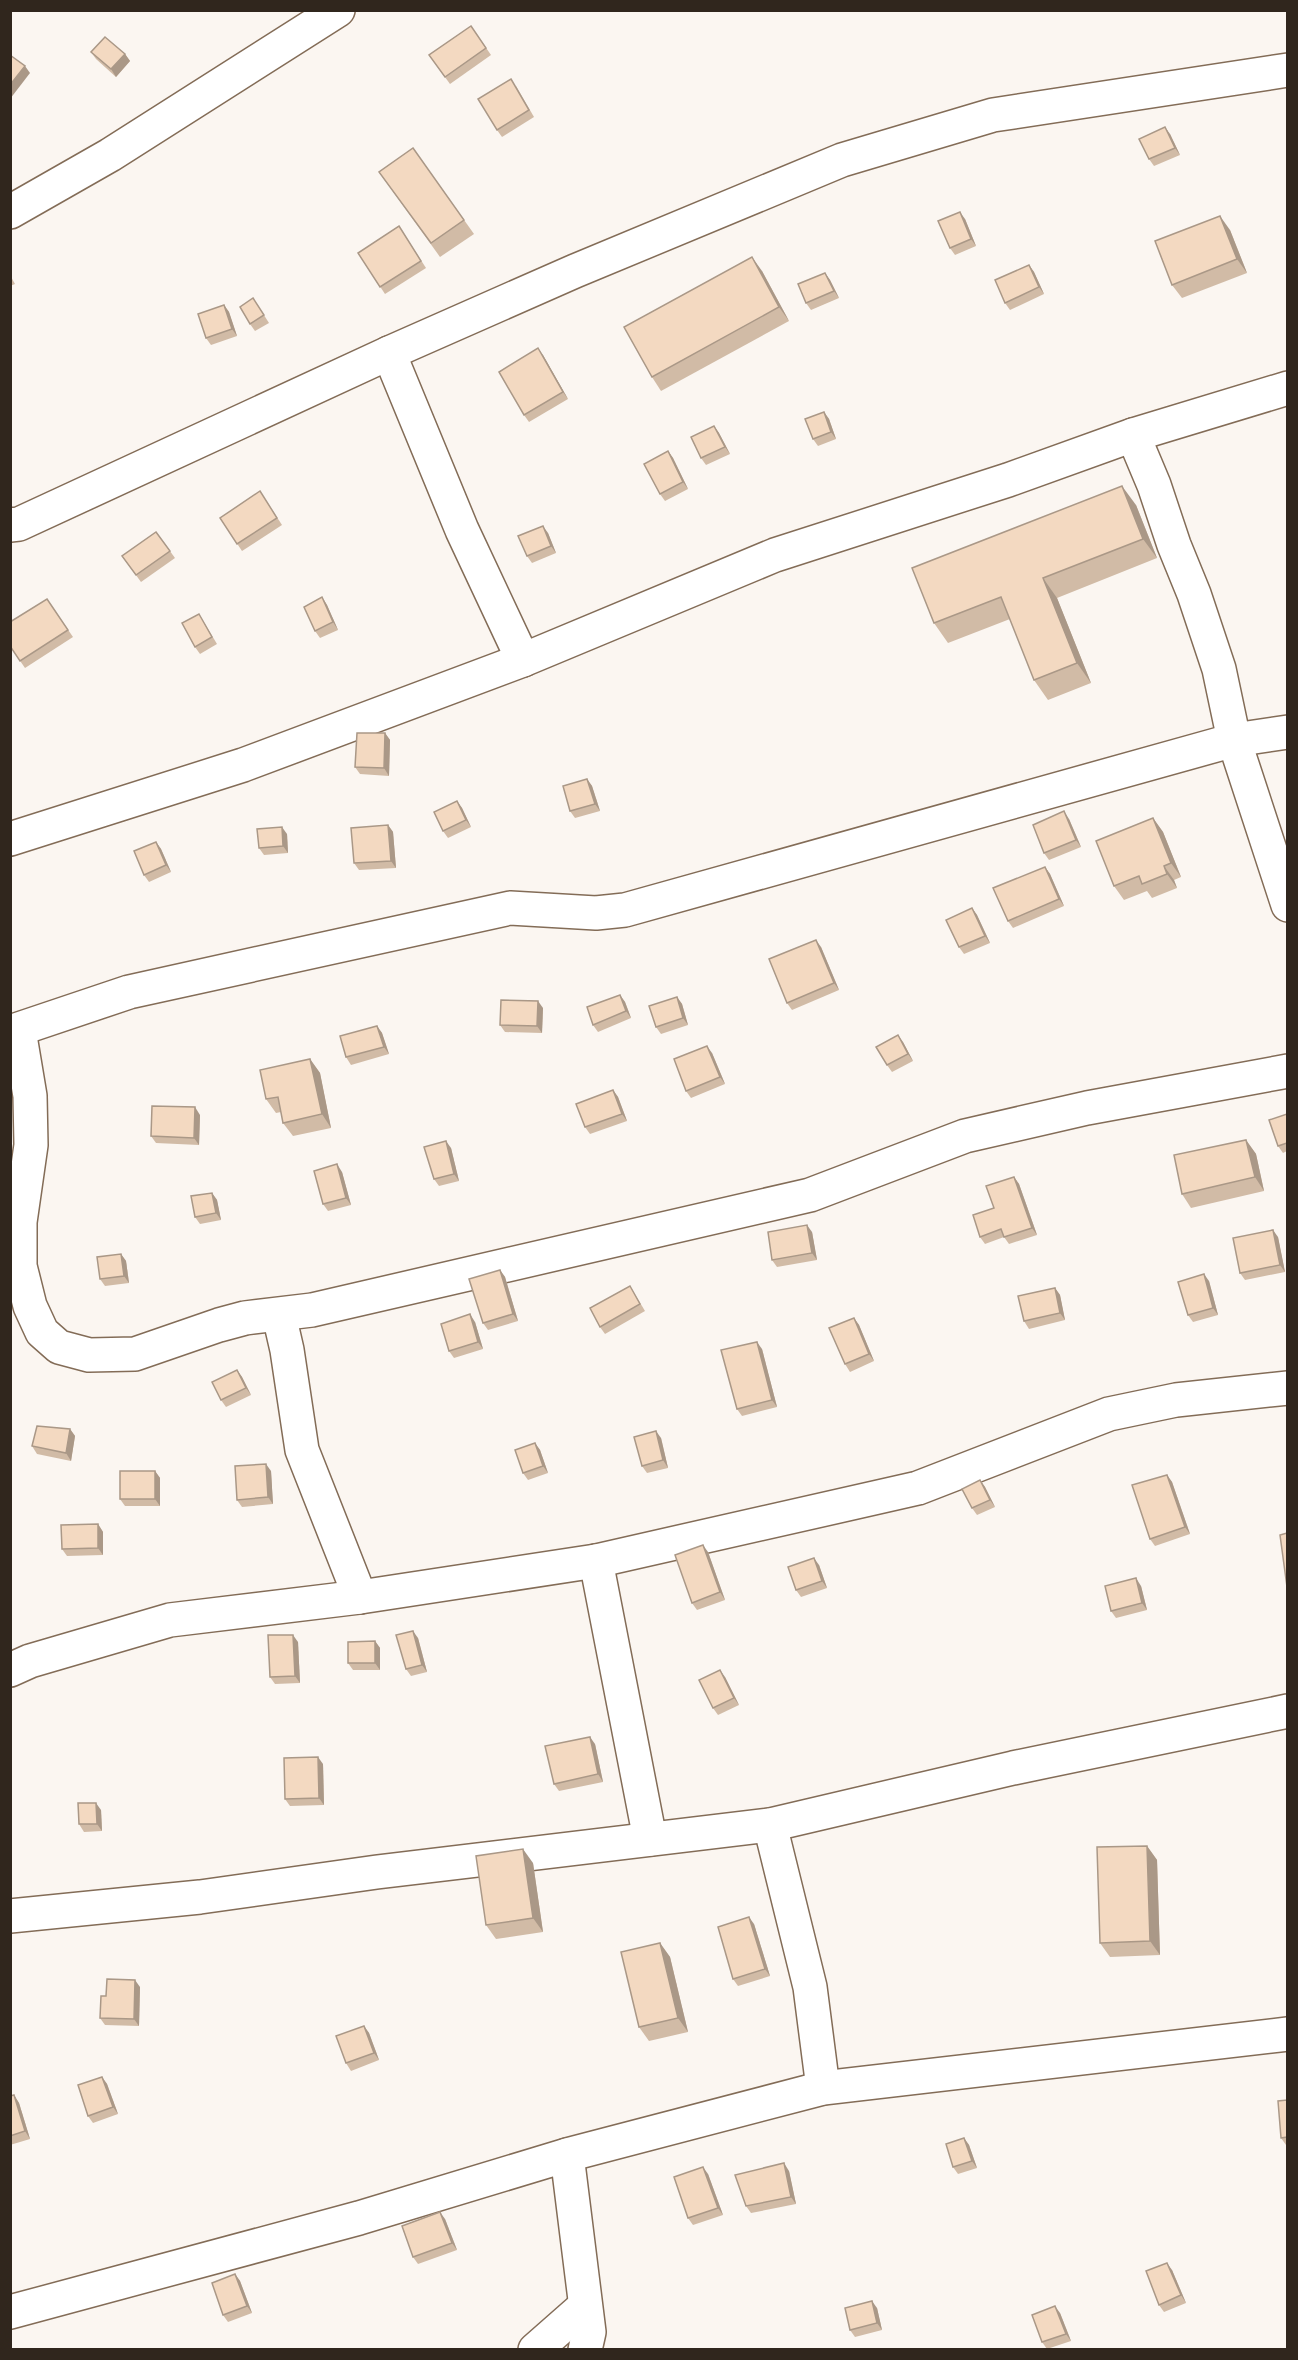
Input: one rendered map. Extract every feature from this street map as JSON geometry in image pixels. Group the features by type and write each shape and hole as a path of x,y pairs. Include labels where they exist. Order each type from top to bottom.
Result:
{"street":[{"path":"10,212 119,150 338,10"},
{"path":"10,525 19,524 389,353 575,271 843,160 993,115 1287,70"},
{"path":"389,353 462,530 524,660"},
{"path":"10,839 243,765 524,660 775,555 1008,480 1132,435 1287,388"},
{"path":"1132,435 1154,485 1219,669 1234,740 1287,905"},
{"path":"1287,732 1234,740 625,910 596,913 510,908 129,992 15,1031 30,1096 31,1145 20,1222 20,1266 30,1306 42,1332 59,1347 89,1355 135,1354 245,1318 312,1310 810,1195 965,1136 1087,1108 1287,1071"},
{"path":"279,1315 288,1350 302,1450 360,1597"},
{"path":"10,1670 30,1661 170,1620 360,1597 596,1561 918,1488 1109,1414 1176,1400 1287,1388"},
{"path":"596,1561 650,1839"},
{"path":"10,1916 200,1897 377,1872 770,1825 1002,1771 1287,1711"},
{"path":"770,1825 810,1987 823,2088"},
{"path":"10,2312 359,2218 567,2155 823,2088 1287,2034"},
{"path":"567,2155 588,2332 585,2349"},
{"path":"535,2349 585,2306"}],"building":[{"path":"471,26 486,48 445,77 429,55"},
{"path":"105,37 125,54 111,69 91,52"},
{"path":"10,55 25,66 10,85"},
{"path":"511,79 529,110 497,130 478,99"},
{"path":"1165,127 1175,148 1149,159 1139,139"},
{"path":"413,148 464,220 431,243 379,172"},
{"path":"960,212 971,239 950,248 938,221"},
{"path":"1220,216 1237,259 1172,285 1155,241"},
{"path":"399,226 421,261 380,287 358,253"},
{"path":"752,257 779,307 652,377 624,327"},
{"path":"1029,265 1039,287 1005,303 995,280"},
{"path":"825,273 834,291 806,303 798,284"},
{"path":"253,298 264,315 250,324 240,307"},
{"path":"224,305 232,329 206,338 198,314"},
{"path":"538,348 563,392 524,415 499,372"},
{"path":"824,412 831,432 813,439 805,419"},
{"path":"714,426 725,447 701,458 691,437"},
{"path":"668,451 683,482 660,494 644,464"},
{"path":"1122,486 1143,539 1043,578 1077,663 1034,680 1001,597 934,623 912,568"},
{"path":"260,491 277,518 237,544 220,518"},
{"path":"543,526 551,546 527,556 518,536"},
{"path":"156,532 170,551 136,575 122,556"},
{"path":"322,597 333,622 315,631 304,607"},
{"path":"47,599 68,630 20,661 10,646 10,622"},
{"path":"199,614 212,637 195,647 182,623"},
{"path":"357,733 385,733 384,768 355,767"},
{"path":"587,779 595,804 570,811 563,786"},
{"path":"457,801 466,820 443,831 434,812"},
{"path":"1064,811 1076,840 1044,853 1033,825"},
{"path":"1153,818 1171,863 1164,866 1167,874 1142,884 1139,876 1114,886 1096,841"},
{"path":"388,825 391,861 354,863 351,828"},
{"path":"282,827 283,846 259,848 257,829"},
{"path":"156,842 166,865 144,875 134,851"},
{"path":"1045,867 1059,899 1008,921 993,888"},
{"path":"972,908 985,936 959,947 946,920"},
{"path":"816,940 834,983 787,1003 769,959"},
{"path":"620,995 626,1011 593,1025 587,1007"},
{"path":"677,997 683,1018 656,1027 649,1006"},
{"path":"501,1000 538,1001 537,1026 500,1025"},
{"path":"377,1026 384,1047 346,1057 340,1036"},
{"path":"898,1035 908,1054 887,1065 876,1047"},
{"path":"707,1046 720,1077 686,1091 674,1059"},
{"path":"310,1059 322,1114 283,1123 278,1097 266,1099 260,1070"},
{"path":"613,1090 622,1114 585,1127 576,1104"},
{"path":"152,1106 195,1107 194,1138 151,1136"},
{"path":"1287,1114 1287,1143 1278,1146 1269,1120"},
{"path":"1246,1140 1255,1177 1182,1194 1174,1155"},
{"path":"446,1141 454,1174 434,1179 424,1147"},
{"path":"337,1164 346,1198 323,1204 314,1171"},
{"path":"1014,1177 1032,1228 1004,1237 1001,1229 980,1237 973,1215 994,1208 986,1186"},
{"path":"212,1193 216,1213 195,1217 191,1196"},
{"path":"807,1225 812,1253 772,1260 768,1232"},
{"path":"1273,1230 1280,1265 1240,1273 1233,1238"},
{"path":"121,1254 124,1276 100,1279 97,1257"},
{"path":"500,1270 513,1314 483,1323 469,1279"},
{"path":"1204,1274 1213,1308 1188,1315 1178,1282"},
{"path":"630,1286 640,1304 600,1327 590,1308"},
{"path":"1055,1288 1060,1313 1024,1321 1018,1296"},
{"path":"470,1314 478,1342 449,1351 441,1324"},
{"path":"854,1318 869,1354 845,1364 829,1328"},
{"path":"757,1342 772,1400 737,1409 721,1350"},
{"path":"237,1370 246,1388 221,1400 212,1382"},
{"path":"37,1426 70,1429 66,1453 32,1446"},
{"path":"656,1431 663,1460 642,1466 634,1437"},
{"path":"535,1443 543,1466 523,1473 515,1450"},
{"path":"266,1464 268,1497 237,1500 235,1466"},
{"path":"120,1471 155,1471 155,1499 120,1499"},
{"path":"1167,1475 1185,1527 1150,1539 1132,1485"},
{"path":"980,1480 990,1500 972,1508 962,1489"},
{"path":"98,1524 98,1548 62,1549 61,1525"},
{"path":"1287,1533 1287,1587 1280,1535"},
{"path":"703,1545 720,1592 692,1603 675,1555"},
{"path":"814,1558 822,1581 796,1590 788,1567"},
{"path":"1136,1578 1142,1603 1111,1611 1105,1586"},
{"path":"413,1631 422,1665 406,1669 396,1635"},
{"path":"268,1635 293,1635 295,1676 270,1677"},
{"path":"375,1641 375,1663 348,1663 348,1642"},
{"path":"720,1670 734,1698 713,1708 699,1680"},
{"path":"590,1737 598,1774 554,1784 545,1746"},
{"path":"318,1757 319,1798 285,1799 284,1758"},
{"path":"78,1803 96,1803 97,1824 79,1824"},
{"path":"1147,1846 1150,1941 1100,1943 1097,1847"},
{"path":"523,1849 533,1918 486,1925 476,1856"},
{"path":"749,1917 765,1969 733,1979 718,1927"},
{"path":"660,1943 678,2018 639,2027 621,1952"},
{"path":"107,1979 135,1980 134,2019 100,2018 101,1996 106,1996"},
{"path":"364,2026 374,2053 346,2063 336,2036"},
{"path":"102,2077 113,2107 88,2116 78,2085"},
{"path":"14,2095 25,2131 10,2136 10,2096"},
{"path":"1287,2100 1287,2137 1281,2138 1278,2101"},
{"path":"964,2138 972,2161 953,2167 946,2144"},
{"path":"784,2163 791,2197 746,2206 735,2175"},
{"path":"703,2167 718,2208 688,2218 674,2177"},
{"path":"440,2212 452,2243 413,2257 402,2226"},
{"path":"1167,2263 1181,2295 1159,2305 1146,2271"},
{"path":"235,2274 247,2306 223,2315 212,2283"},
{"path":"872,2301 877,2323 850,2330 845,2308"},
{"path":"1055,2306 1066,2334 1042,2342 1032,2315"}]}
